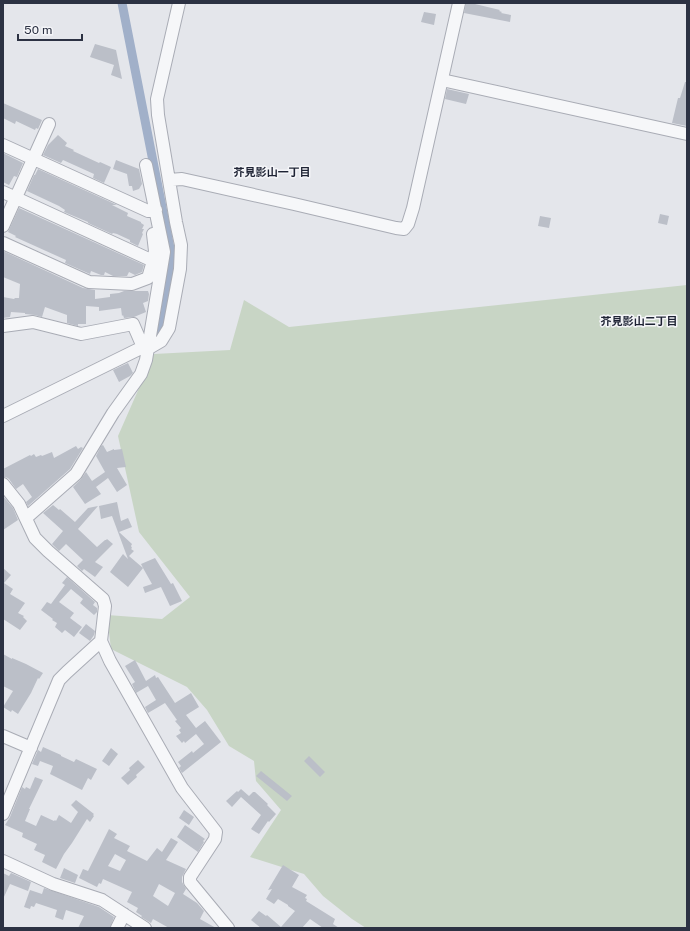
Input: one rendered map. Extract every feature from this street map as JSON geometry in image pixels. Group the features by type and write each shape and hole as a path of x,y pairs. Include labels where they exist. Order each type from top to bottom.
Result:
{"street":[{"path":"3,416 146,347 162,341 169,328 180,269 181,245 158,115 157,98 179,3"},
{"path":"169,180 182,179 404,229 408,224 413,208 459,3"},
{"path":"442,80 687,134"},
{"path":"3,226 50,124"},
{"path":"3,145 152,211 164,252 146,347 146,360 141,374 113,413 76,474 26,518"},
{"path":"3,243 89,282 132,284 148,278 155,250 146,166"},
{"path":"3,192 153,261"},
{"path":"3,326 33,322 81,334 133,324 146,347"},
{"path":"3,484 18,504 35,538 103,599 105,606 101,642 110,661 182,788 216,832 215,839 190,877 190,882 228,928"},
{"path":"3,814 59,680 101,642"},
{"path":"3,736 31,748"},
{"path":"3,861 53,884 102,900 145,928"},
{"path":"117,928 124,914"}],"green space":[{"path":"687,285 687,928 366,928 323,896 304,874 250,857 281,810 256,781 254,761 229,746 207,710 187,687 111,649 107,615 162,619 190,597 139,532 118,436 154,354 230,350 244,300 289,327"}],"building":[{"path":"466,3 475,3 500,10 499,11 502,12 501,13 511,15 510,22 464,13"},
{"path":"424,12 436,14 434,25 421,22"},
{"path":"95,44 116,50 122,79 111,75 114,65 90,57"},
{"path":"685,82 687,82 687,126 672,123 678,98 680,98"},
{"path":"447,89 469,94 466,104 445,99"},
{"path":"3,103 42,120 38,129 36,128 35,130 16,121 15,124 3,118"},
{"path":"58,135 67,143 65,146 74,150 73,151 111,167 104,183 93,178 94,174 63,160 61,163 43,155 48,145"},
{"path":"3,153 23,163 17,177 14,176 9,185 3,182"},
{"path":"116,160 139,169 142,184 139,189 133,191 132,186 129,186 127,174 113,169"},
{"path":"38,169 117,205 112,205 128,213 127,216 141,222 144,225 142,229 144,229 138,246 130,242 130,240 117,234 112,234 64,212 65,210 59,206 27,191"},
{"path":"19,208 144,265 142,272 135,275 129,272 127,276 113,276 105,272 104,275 101,275 91,271 90,274 65,263 66,260 15,237 16,236 8,232"},
{"path":"660,214 669,216 667,225 658,223"},
{"path":"540,216 551,218 549,228 538,226"},
{"path":"3,251 83,288 95,290 95,299 110,297 110,294 124,291 148,291 148,301 143,303 146,312 134,317 124,318 123,315 122,316 121,308 99,311 99,307 86,306 86,324 78,324 78,326 67,323 67,315 45,307 42,317 25,313 11,312 10,317 3,318 3,297 14,299 19,298 20,284 3,277"},
{"path":"128,363 133,373 119,382 113,370"},
{"path":"103,445 107,452 114,449 122,449 126,467 117,468 127,485 117,492 108,478 96,487 101,494 85,504 73,487 86,472 92,481 105,472 96,456"},
{"path":"76,446 78,449 81,447 83,448 70,469 28,506 26,502 32,497 23,484 16,489 9,479 3,477 3,469 30,455 31,456 34,454 36,457 52,452 54,458"},
{"path":"3,496 13,508 18,520 3,530"},
{"path":"117,502 121,521 128,518 132,527 119,532 132,544 131,549 134,551 129,556 143,568 128,587 110,572 123,554 128,559 112,516 101,519 99,506"},
{"path":"53,505 75,522 88,508 98,506 78,529 97,547 107,539 113,544 95,562 103,567 95,577 84,569 82,571 77,566 83,560 66,544 59,551 52,544 63,531 43,513"},
{"path":"155,558 171,584 173,583 182,601 170,606 161,587 145,593 143,587 152,584 141,564"},
{"path":"3,568 11,575 4,583 13,589 10,594 25,603 18,613 24,616 23,617 27,621 20,630 3,619"},
{"path":"67,577 95,602 93,605 97,608 97,612 94,615 80,603 83,599 71,589 59,602 74,613 70,618 82,627 74,637 65,630 62,633 55,627 57,623 41,610 47,602 51,604 65,585 62,583"},
{"path":"86,624 95,631 90,641 79,633"},
{"path":"3,654 43,673 39,679 38,678 18,714 3,707 13,691 3,686"},
{"path":"135,660 146,681 155,675 156,678 158,677 175,703 191,693 199,707 186,715 196,728 205,721 221,742 182,773 179,768 181,766 178,762 204,744 196,734 185,743 184,741 182,743 176,736 181,733 179,730 181,728 175,721 177,720 165,703 148,713 145,707 156,700 148,686 136,693 132,684 135,682 125,666"},
{"path":"43,747 74,762 76,759 97,769 91,780 88,778 82,790 50,774 53,766 40,761 38,766 32,764 38,750 41,752"},
{"path":"111,748 118,754 109,766 102,761"},
{"path":"309,756 325,772 320,777 304,761"},
{"path":"138,760 145,767 128,785 121,778"},
{"path":"261,771 292,796 287,801 256,776"},
{"path":"35,777 43,780 25,821 36,826 41,815 56,821 59,815 71,823 78,812 71,805 76,800 94,814 90,822 87,819 56,869 42,862 45,855 34,850 37,844 22,837 23,833 5,825 10,817 22,787 25,789 26,787 30,789"},
{"path":"241,789 249,796 255,792 276,814 269,822 268,821 259,834 251,829 261,815 241,797 232,807 226,801"},
{"path":"184,810 194,817 189,825 179,818"},
{"path":"185,825 205,839 198,852 177,837"},
{"path":"109,829 117,834 114,838 130,846 127,851 147,861 157,848 162,852 171,838 178,842 166,860 186,869 182,877 182,882 186,889 183,894 197,903 204,911 200,919 216,928 169,928 153,919 151,923 136,912 138,908 127,902 132,892 103,879 101,884 99,883 97,887 79,878 83,869 88,871","holes":["115,854 126,860 120,871 108,866","159,884 175,893 168,906 153,896"]},
{"path":"283,865 299,875 292,887 307,895 305,898 307,899 306,901 335,919 333,924 339,928 323,928 310,919 302,928 261,928 251,920 259,911 266,916 267,915 281,927 295,911 278,899 274,904 266,899 272,889 268,890"},
{"path":"64,868 78,875 75,883 60,878"},
{"path":"3,873 9,876 11,873 31,882 28,891 10,884 3,899"},
{"path":"44,888 99,907 114,917 110,928 78,928 84,916 66,910 63,920 55,917 57,910 36,903 34,907 31,906 30,909 24,907 30,890 42,894"}],"waterway":[{"path":"122,3 170,248 170,261 161,335"}],"district":[{"name":"芥見影山一丁目","path":"272,172"},
{"name":"芥見影山二丁目","path":"639,321"}]}
